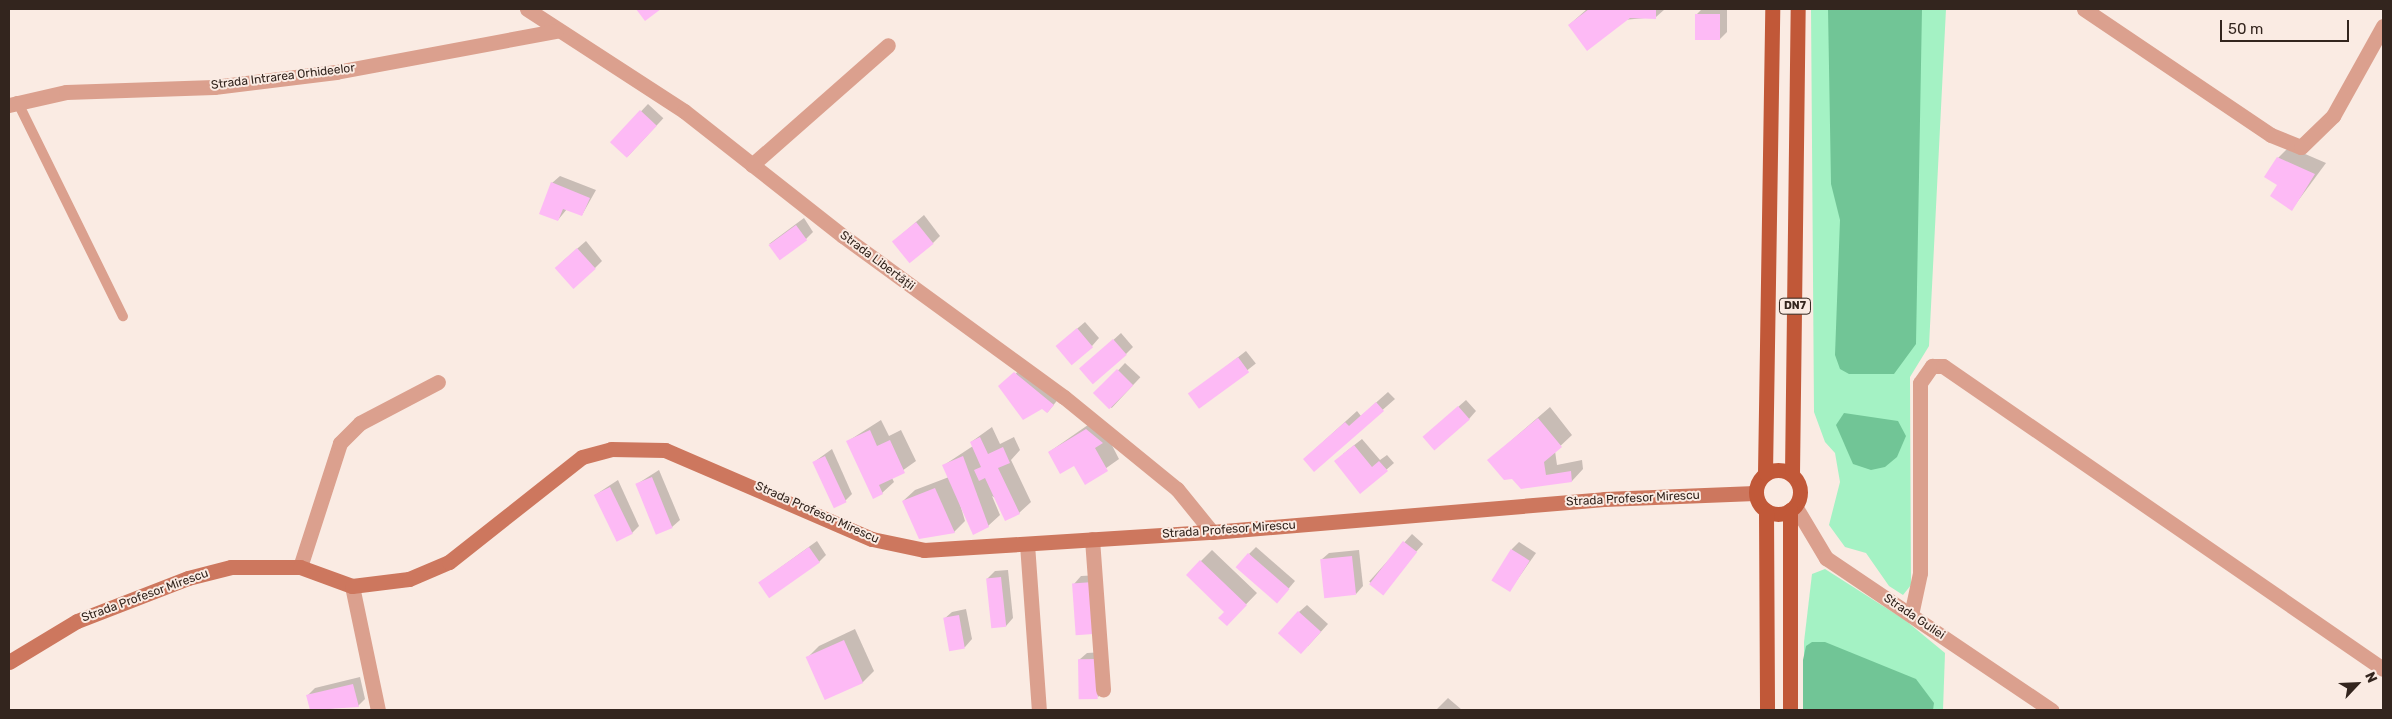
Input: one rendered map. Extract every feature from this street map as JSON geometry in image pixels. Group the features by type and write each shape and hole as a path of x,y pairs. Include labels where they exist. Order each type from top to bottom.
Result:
{"main road":[{"name":"DN7","path":"1755,493 1765,473 1772,9"},
{"name":"DN7","path":"1790,710 1793,508 1800,493 1792,474 1798,9"},
{"path":"1765,473 1781,469 1792,474"},
{"path":"1755,493 1766,511 1766,710"},
{"path":"1766,511 1793,508"}],"street":[{"name":"Strada Libertății","path":"526,9 556,31 684,111 752,165 1149,464 1196,508 1212,532"},
{"path":"2084,9 2271,135 2301,147 2333,116 2383,26"},
{"name":"Strada Intrarea Orhideelor","path":"13,103 66,92 214,87 336,72 556,31"},
{"path":"752,165 888,45"},
{"path":"1911,615 1920,573 1920,382 1932,366 1943,366 2383,669"},
{"path":"300,567 340,443 360,423 438,382"},
{"name":"Strada Profesor Mirescu","path":"9,662 77,621 188,578 230,567 300,567 352,586 410,579 430,571 478,540 582,457 642,446 700,461 872,539 898,547 924,550 1212,532 1604,499 1755,493"},
{"name":"Strada Guliei","path":"1793,508 1826,558 2051,710"},
{"path":"1092,539 1103,690"},
{"path":"1027,544 1039,710"},
{"path":"352,586 378,710"}],"lane":[{"path":"13,103 122,316"}],"green space":[{"path":"1811,9 1946,9 1929,346 1910,377 1911,585 1903,595 1889,586 1866,553 1845,547 1829,525 1840,482 1835,453 1825,442 1814,412"},
{"path":"1828,9 1922,9 1916,344 1894,374 1849,374 1840,369 1835,355 1840,220 1831,184"},
{"path":"1844,413 1898,421 1906,436 1897,457 1885,467 1871,470 1853,464 1836,425"},
{"path":"1825,569 1905,620 1945,653 1943,710 1804,710 1804,642 1812,574"},
{"path":"1812,642 1825,642 1916,679 1934,703 1933,710 1803,710 1803,660 1806,646"}],"building":[{"path":"636,9 661,9 645,21"},
{"path":"1589,9 1656,9 1656,19 1630,18 1587,51 1568,25"},
{"path":"1695,14 1720,14 1720,40 1695,40"},
{"path":"640,110 657,126 627,158 610,142"},
{"path":"2277,157 2315,174 2292,211 2270,196 2277,185 2264,177"},
{"path":"551,182 590,198 582,216 563,209 558,221 539,214"},
{"path":"916,222 934,244 910,263 892,242"},
{"path":"796,225 807,240 780,260 768,245"},
{"path":"577,248 596,269 573,289 555,268"},
{"path":"1077,328 1093,347 1072,365 1056,346"},
{"path":"1113,339 1127,355 1093,384 1079,369"},
{"path":"1238,357 1249,372 1199,409 1188,393"},
{"path":"1117,369 1133,385 1109,409 1093,393"},
{"path":"1014,372 1054,405 1047,413 1042,409 1023,420 998,386"},
{"path":"1376,402 1384,411 1314,472 1303,459 1345,422 1349,426"},
{"path":"1458,406 1470,420 1434,450 1423,437"},
{"path":"1538,418 1562,447 1544,462 1546,475 1571,471 1572,482 1521,489 1512,479 1504,480 1487,460"},
{"path":"1086,429 1103,443 1095,448 1108,471 1085,485 1074,466 1060,474 1048,452"},
{"path":"870,430 877,446 890,440 905,473 879,485 883,494 873,499 846,441"},
{"path":"980,437 988,454 1003,447 1010,463 998,468 1020,514 1005,521 985,478 979,481 974,470 981,467 970,442"},
{"path":"1354,445 1372,467 1379,461 1388,471 1360,494 1334,461"},
{"path":"825,456 847,502 834,508 812,462"},
{"path":"963,456 989,527 973,535 942,465"},
{"path":"652,477 673,528 656,535 635,484"},
{"path":"610,487 633,534 617,542 594,495"},
{"path":"935,488 955,533 919,539 902,501"},
{"path":"1403,541 1417,552 1383,595 1369,584"},
{"path":"809,547 820,563 769,598 758,583"},
{"path":"1511,549 1530,561 1510,592 1491,580"},
{"path":"1248,553 1290,589 1277,603 1236,567"},
{"path":"1352,556 1356,595 1324,598 1320,559"},
{"path":"1200,560 1247,605 1227,626 1218,618 1224,612 1186,575"},
{"path":"1001,577 1006,627 991,628 986,579"},
{"path":"1093,582 1097,634 1076,635 1072,583"},
{"path":"1298,611 1321,632 1301,654 1278,633"},
{"path":"959,615 965,648 949,651 943,618"},
{"path":"844,640 863,683 825,700 806,657"},
{"path":"1078,659 1097,659 1098,699 1079,699"},
{"path":"353,684 359,707 310,710 306,695"}]}
